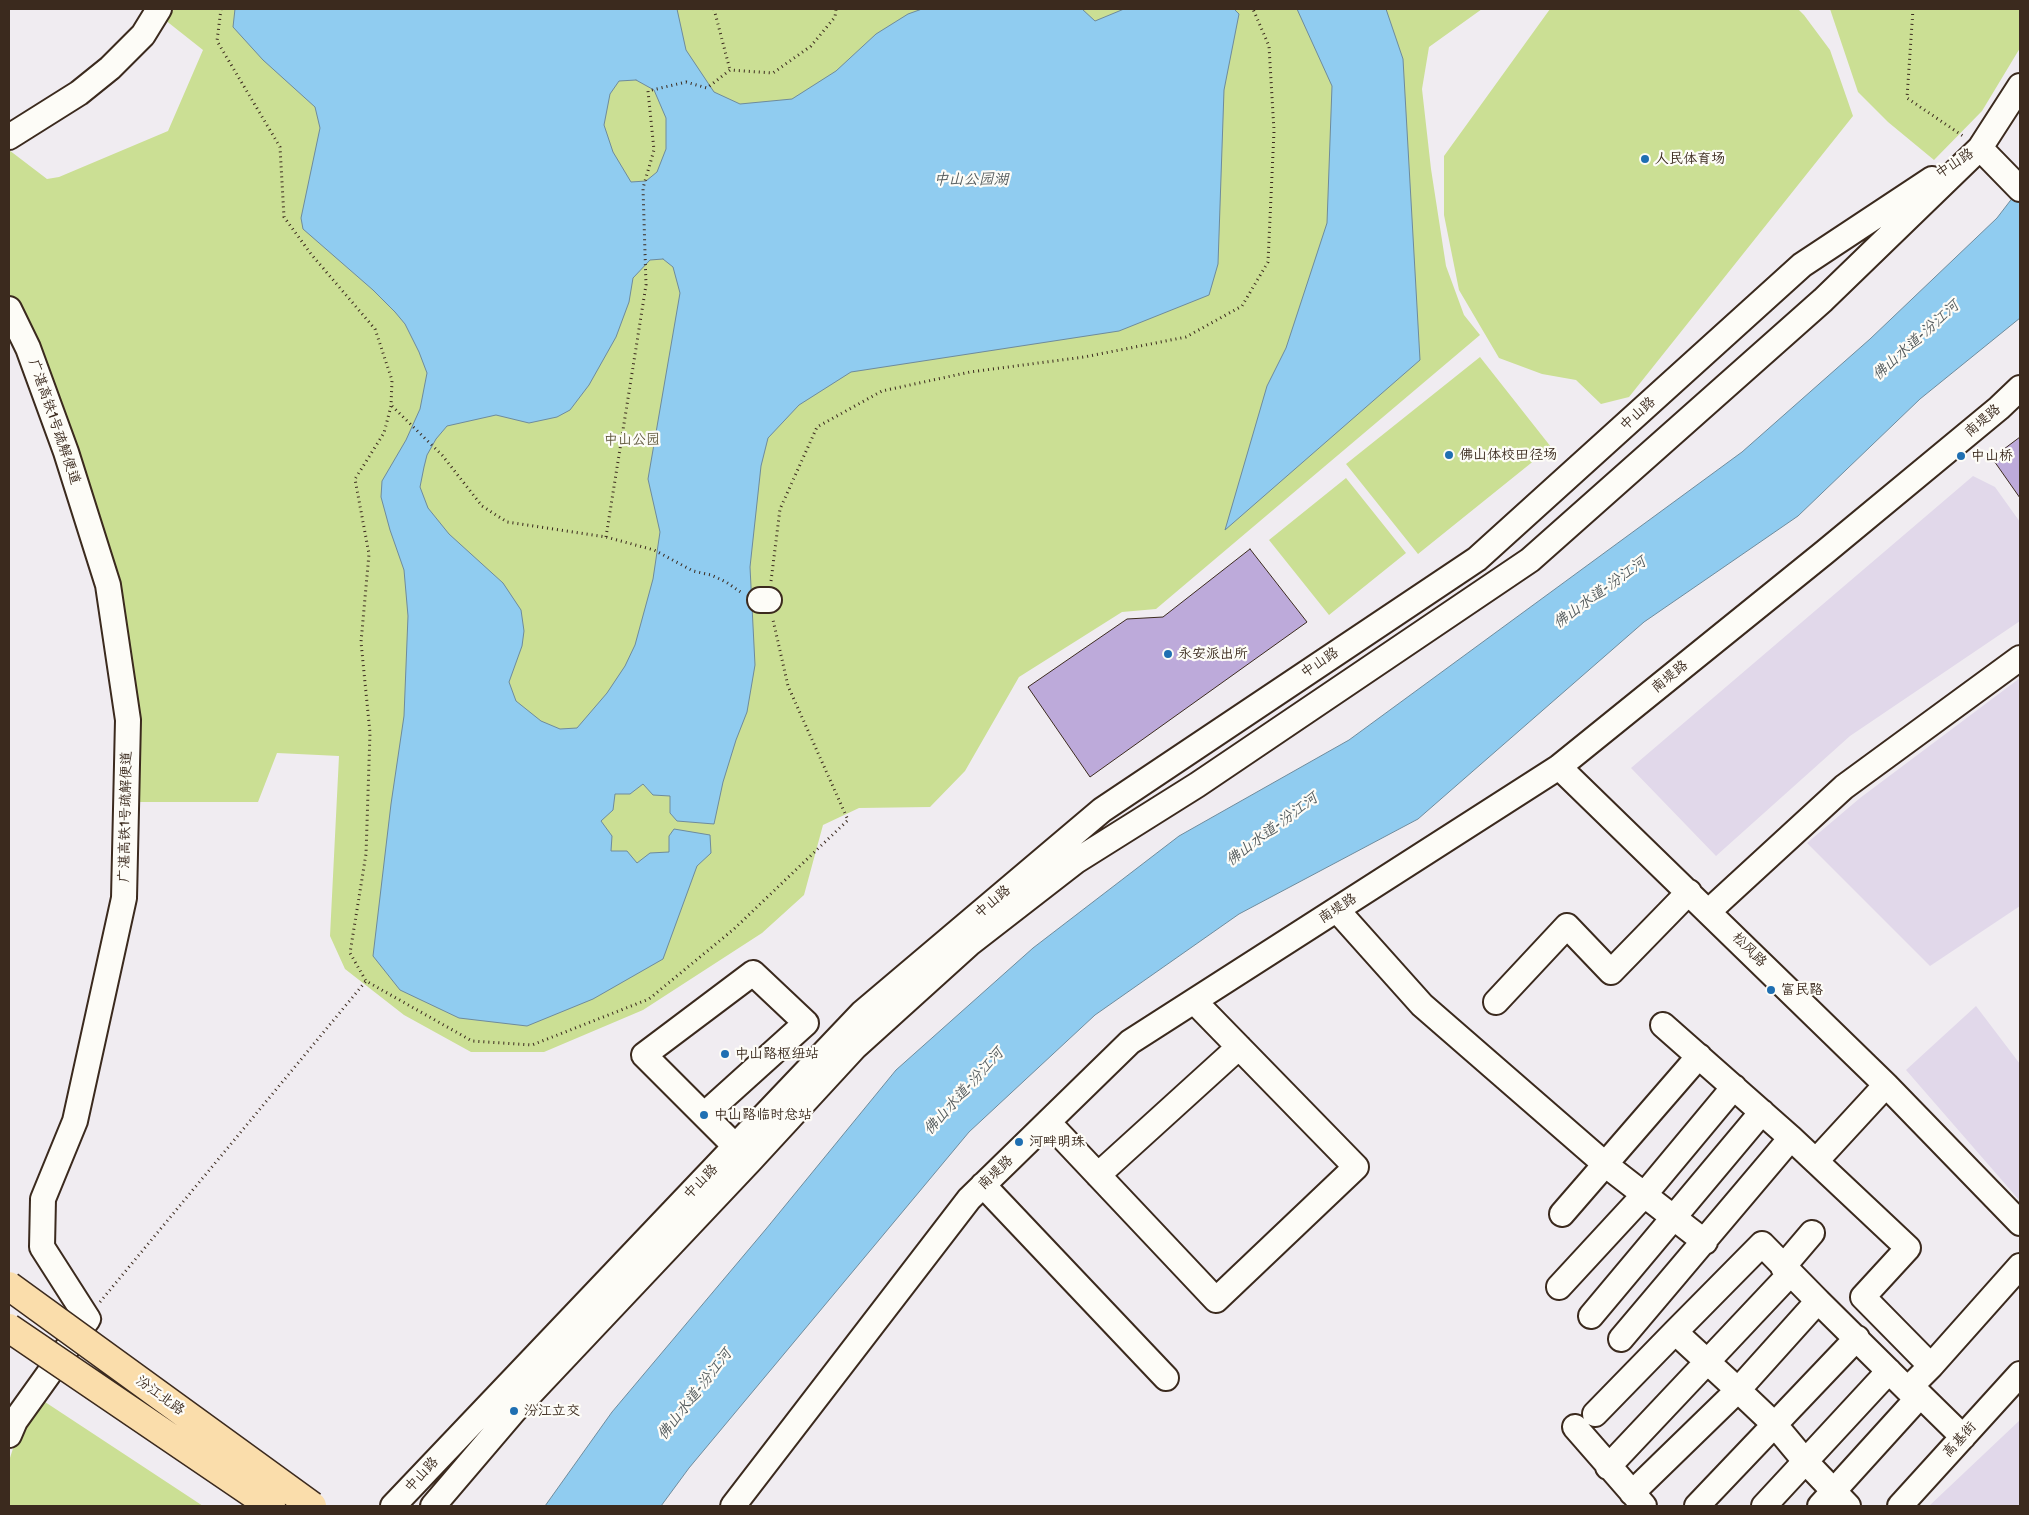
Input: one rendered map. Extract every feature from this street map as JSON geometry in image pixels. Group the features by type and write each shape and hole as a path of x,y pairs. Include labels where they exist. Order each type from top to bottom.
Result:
{"main road":[{"name":"汾江北路","path":"9,1286 312,1506"},
{"name":"汾江北路","path":"9,1328 271,1506"}],"street":[{"path":"9,137 79,93 110,68 143,35 159,9"},
{"path":"2020,86 1980,148 2020,189"},
{"name":"中山路","path":"433,1506 514,1410 743,1153 862,1013 1102,810 1478,559 1802,265 1980,148"},
{"name":"中山路","path":"393,1506 743,1153 969,944 1076,861 1198,784 1530,560 1823,300 1980,148"},
{"name":"广湛高铁1号疏解便道","path":"9,309 28,348 57,426 108,585 128,720 124,898 75,1120 43,1199 42,1246 88,1319"},
{"name":"南堤路","path":"733,1506 969,1199 1130,1042 1559,767 1825,552 1999,408 2020,388"},
{"path":"1709,911 1844,787 2020,658"},
{"name":"松风路","path":"1559,767 1886,1085 2020,1223"},
{"path":"1496,1002 1567,926 1611,972 1689,892"},
{"path":"1337,910 1422,1005 1606,1165 1705,1242"},
{"path":"704,1115 806,1023 754,973 644,1055 704,1115 743,1153"},
{"path":"1048,1122 1216,1300 1356,1167 1194,1001"},
{"path":"1663,1025 1792,1138 1908,1248 1863,1297 1931,1366"},
{"path":"1098,1175 1239,1047"},
{"path":"1562,1214 1699,1056"},
{"path":"1816,1161 1886,1085"},
{"path":"1559,1287 1644,1194 1734,1087"},
{"path":"1591,1316 1762,1112"},
{"path":"1621,1339 1792,1138"},
{"path":"983,1185 1166,1378"},
{"path":"1608,1466 1708,1362 1787,1270 1812,1233"},
{"path":"1595,1414 1675,1332 1762,1244 1917,1399 1834,1501 1805,1461 1775,1425 1675,1332"},
{"path":"1963,1437 1911,1386 2020,1266"},
{"path":"1575,1427 1638,1499 1818,1301"},
{"path":"9,1435 15,1421 88,1319"},
{"path":"1697,1506 1857,1338"},
{"path":"1764,1506 1889,1372"},
{"name":"高基街","path":"1900,1506 2020,1374"}],"path":[{"path":"221,9 217,41 280,147 284,217 311,254 375,330 392,380 391,406 384,433 355,479 369,554 361,642 370,733 366,854 350,953 366,981 472,1040 532,1045 649,999 734,929 848,820 788,686 764,600 780,509 817,427 882,390 970,372 1084,357 1186,337 1242,306 1268,262 1274,131 1269,46 1253,9"},
{"path":"714,9 730,70"},
{"path":"606,537 646,285 643,188 654,150 648,91 686,82 707,88 730,70 773,73 810,46 835,17 836,9"},
{"path":"1913,9 1907,98 1980,148"},
{"path":"391,406 442,455 482,506 507,522 606,537 654,550 693,571 711,575 726,582 739,592 764,600"},
{"path":"88,1319 100,1302 366,981"}],"shaded area":[{"path":"1973,476 1995,487 2020,522 2020,621 1850,736 1716,856 1631,768"},
{"path":"2020,678 2020,906 1930,966 1807,843 1860,798"},
{"path":"1976,1006 2020,1064 2020,1201 1906,1070"},
{"path":"2020,1420 2020,1506 1929,1506"}],"green space":[{"name":"中山公园","path":"157,9 1482,9 1429,47 1422,89 1431,169 1446,266 1464,315 1480,335 1156,609 1122,612 1019,677 965,771 930,807 859,808 823,825 804,895 762,933 643,1010 544,1052 471,1052 404,1015 345,969 330,936 339,756 277,753 258,802 131,802 138,718 9,299 9,150 47,179 59,177 168,131 203,50 155,12"},
{"path":"1550,9 1798,9 1830,50 1853,116 1629,397 1601,404 1576,380 1542,374 1499,358 1459,290 1444,215 1444,156"},
{"path":"1830,9 2020,9 2020,48 1982,111 1934,160 1888,122 1858,92"},
{"name":"佛山体校田径场","path":"1480,357 1551,447 1418,554 1346,464"},
{"path":"1346,478 1406,553 1329,615 1269,540"},
{"path":"42,1400 203,1506 9,1506 9,1461 16,1439"}],"water":[{"name":"中山公园湖","path":"235,9 677,9 686,50 714,92 740,104 792,99 836,71 876,34 908,14 922,9 1082,9 1095,21 1124,9 1234,9 1239,14 1224,90 1218,264 1209,295 1119,331 851,372 799,405 768,438 761,466 750,567 755,665 747,712 723,782 714,824 677,821 670,813 670,796 653,795 643,784 630,794 615,794 613,810 601,821 612,836 611,851 627,851 637,863 650,853 669,852 669,836 674,829 710,835 711,853 697,866 663,959 593,999 527,1026 459,1018 400,990 373,956 391,804 404,716 408,616 404,570 381,497 382,481 406,440 420,409 427,373 405,324 395,312 373,290 303,229 301,218 320,128 315,107 263,60 233,27","holes":["636,80 654,90 666,118 666,149 657,172 646,181 631,182 613,152 604,125 610,94 619,81","663,259 673,267 680,293 648,479 660,532 653,579 635,645 625,666 607,693 577,728 560,729 541,721 516,701 509,682 522,646 524,631 521,610 503,583 449,534 428,508 420,487 424,467 427,455 436,439 447,426 496,415 529,423 557,417 570,410 589,385 616,337 629,302 633,278 650,260"]},
{"path":"1297,9 1386,9 1403,59 1420,360 1225,530 1267,386 1286,348 1327,223 1332,86"},
{"name":"佛山水道-汾江河","path":"2020,188 2020,318 1920,399 1798,516 1644,622 1418,819 1239,914 1095,1015 969,1132 689,1468 661,1506 545,1506 612,1412 766,1229 896,1070 1033,948 1179,836 1349,740 1742,452 1870,339 1997,218"}],"building":[{"path":"2020,437 2020,498 1992,458"},
{"name":"永安派出所","path":"1250,549 1307,622 1090,777 1028,687 1127,619 1163,617"}],"place":[{"name":"人民体育场","path":"1645,159"},
{"name":"佛山体校田径场","path":"1449,455"},
{"name":"中山桥","path":"1961,456"},
{"name":"永安派出所","path":"1168,654"},
{"name":"富民路","path":"1771,990"},
{"name":"中山路枢纽站","path":"725,1054"},
{"name":"中山路临时总站","path":"704,1115"},
{"name":"河畔明珠","path":"1019,1142"},
{"name":"汾江立交","path":"514,1411"}]}
